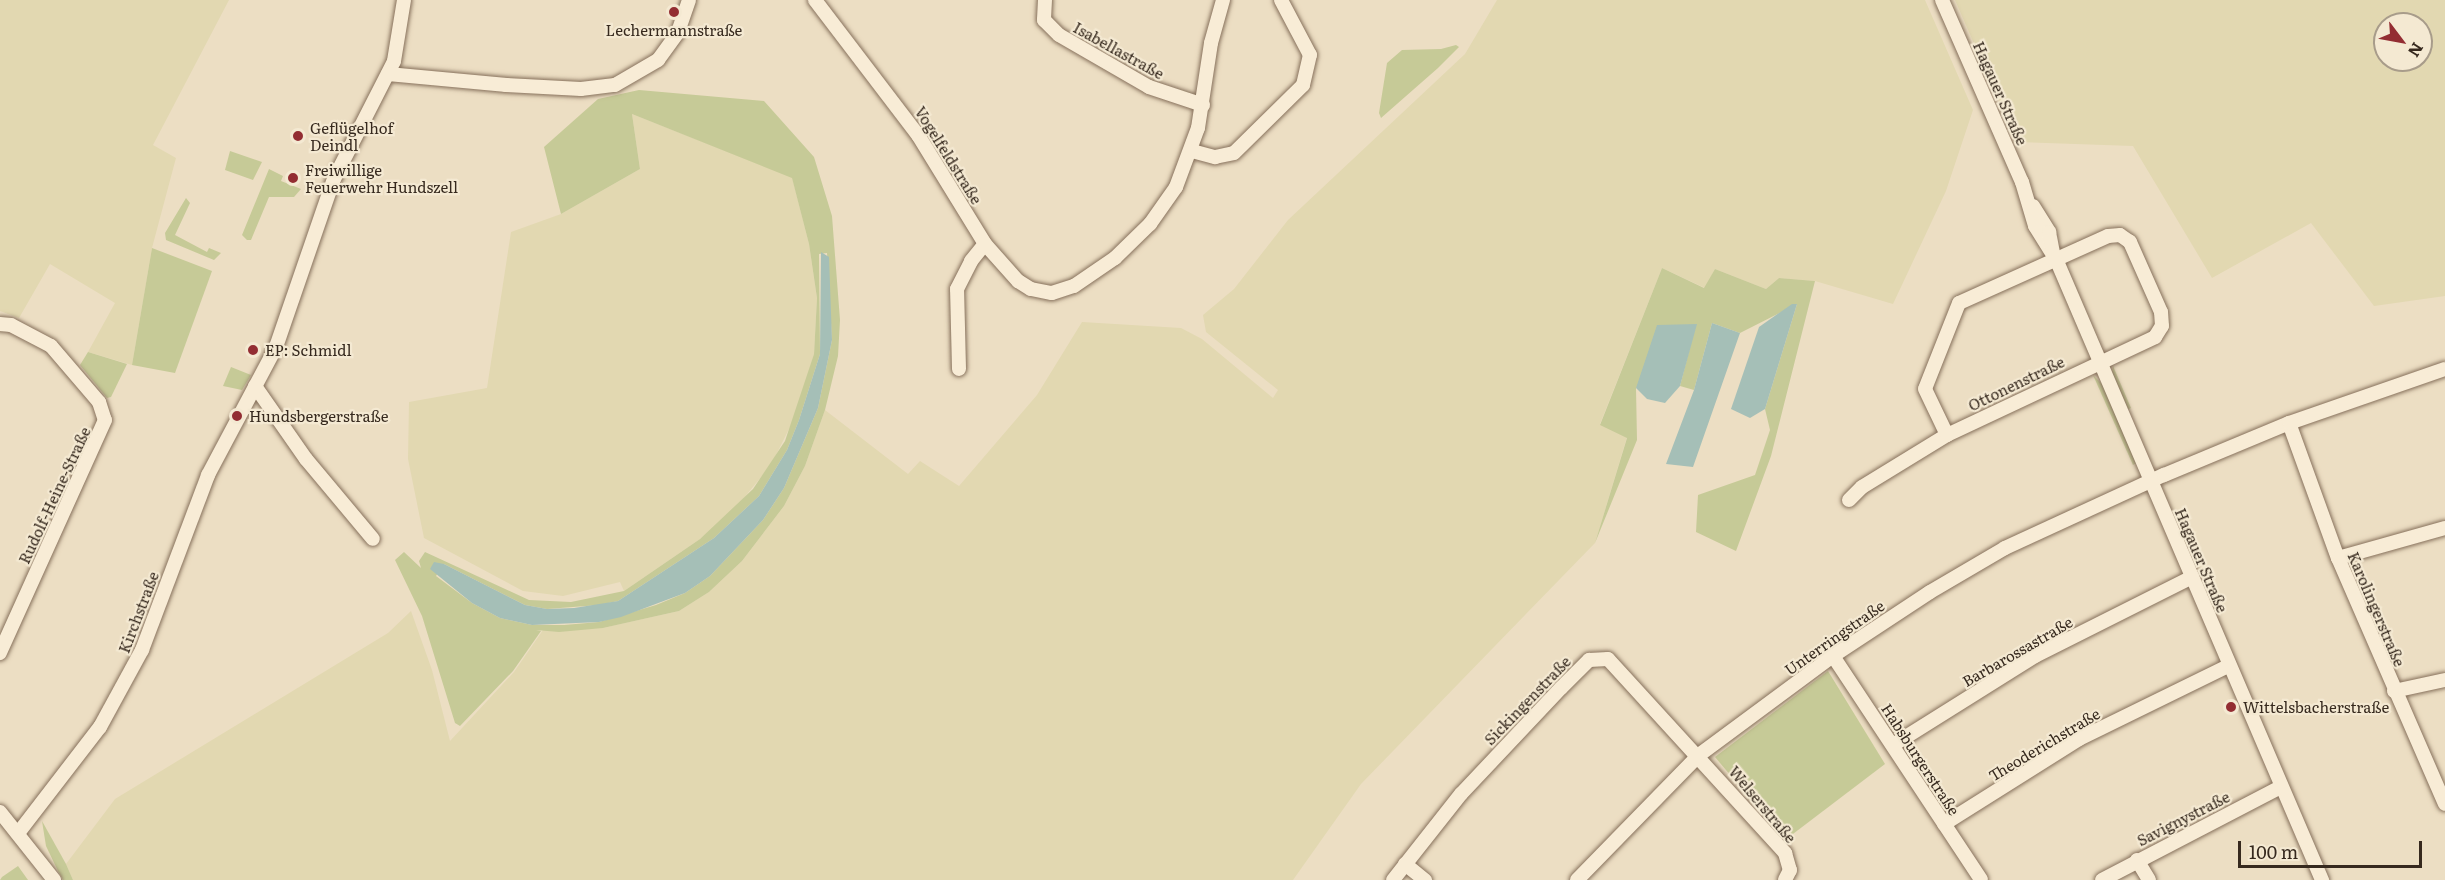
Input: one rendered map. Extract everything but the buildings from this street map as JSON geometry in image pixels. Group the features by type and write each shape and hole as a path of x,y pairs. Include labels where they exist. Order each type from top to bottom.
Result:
{"street":[{"name":"Kirchstraße","path":"19,832 80,756 130,675 208,475 286,322 334,178 388,74 400,35 404,0"},
{"path":"388,74 516,86 581,88 615,85 631,79 658,60 678,32 689,0"},
{"name":"Vogelfeldstraße","path":"815,0 918,135 985,244 1018,281 1031,289 1052,293 1074,286 1115,258 1150,224 1176,187 1192,151"},
{"name":"Isabellastraße","path":"1045,0 1044,20 1059,35 1149,87 1203,105"},
{"path":"1223,0 1211,43 1203,105 1192,151 1215,157 1234,153 1303,85 1310,55 1281,0"},
{"name":"Hagauer Straße","path":"1942,0 2029,199 2034,226 2054,256 2228,666 2322,880"},
{"name":"Ottonenstraße","path":"1849,500 1862,487 1947,435 2155,337 2162,326 2161,312 2126,238 2108,236 2054,256"},
{"path":"959,369 957,288 971,261 985,244"},
{"path":"1947,435 1924,389 1956,307 1966,298 2054,256"},
{"name":"Rudolf-Heine-Straße","path":"0,324 11,325 51,346 99,402 105,420 2,645"},
{"path":"2151,481 2289,423 2445,369"},
{"path":"255,386 306,459 373,539"},
{"name":"Karolingerstraße","path":"2289,423 2338,558 2445,804"},
{"name":"Unterringstraße","path":"1577,880 1699,755 1833,656 2005,548 2151,481"},
{"path":"2338,558 2445,528"},
{"name":"Barbarossastraße","path":"1893,745 2035,656 2192,577"},
{"name":"Habsburgerstraße","path":"1833,656 1981,880"},
{"name":"Sickingenstraße","path":"1393,880 1461,794 1589,660 1608,659 1624,672 1699,755"},
{"name":"Theoderichstraße","path":"1944,824 2079,739 2228,666"},
{"path":"2394,691 2445,680"},
{"name":"Welserstraße","path":"1699,755 1785,854 1790,870 1785,880"},
{"name":"Savignystraße","path":"2102,880 2281,787"},
{"path":"0,812 19,832 54,880"},
{"path":"2137,860 2149,880"},
{"path":"1404,864 1425,880"}],"shaded area":[{"path":"0,0 229,0 153,145 176,158 152,248 132,365 88,352 115,303 50,264 19,318 0,311"},
{"path":"1497,0 1925,0 1973,110 1946,191 1893,304 1815,281 1779,278 1766,289 1715,269 1705,288 1662,268 1600,424 1627,437 1595,543 1361,784 1293,880 73,880 66,864 115,799 388,633 411,611 432,670 450,741 514,672 543,630 603,628 679,611 709,592 742,561 784,506 805,466 825,410 908,474 920,461 959,486 1037,395 1082,322 1181,328 1202,339 1273,398 1278,390 1206,332 1203,315 1234,289 1288,220 1465,54"},
{"path":"1955,0 2445,0 2445,296 2374,306 2311,223 2212,278 2133,146 2017,142"},
{"path":"632,114 792,177 809,244 817,298 814,354 796,415 771,465 734,510 700,539 624,591 620,582 563,596 523,591 424,538 408,459 409,402 487,388 511,232 561,214 640,169"}],"green space":[{"path":"1456,45 1459,47 1438,68 1381,118 1379,113 1387,63 1402,50 1441,49"},
{"path":"639,90 764,101 814,157 832,216 840,320 838,356 825,410 805,466 784,506 742,561 709,592 679,611 603,628 559,632 536,630 541,631 513,671 460,726 455,723 422,616 395,560 404,552 421,568 419,561 425,552 529,600 571,602 624,591 700,539 753,489 785,441 814,354 817,298 809,244 792,178 632,114 640,169 561,214 544,147 598,99","holes":["827,253 832,340 818,408 784,488 763,520 710,576 685,593 656,605 599,622 532,625 500,618 472,603 436,576 444,564 525,605 547,609 599,605 618,601 714,538 759,496 787,450 820,354 819,254"]},
{"path":"230,151 262,162 253,180 225,170"},
{"path":"269,169 283,176 281,181 301,189 294,197 269,197 251,240 247,240 242,235"},
{"path":"186,198 190,203 175,235 207,252 209,248 221,253 214,260 166,240 165,233"},
{"path":"152,248 212,271 175,373 132,365"},
{"path":"1662,268 1704,288 1715,269 1766,289 1779,278 1815,281 1771,456 1736,551 1696,532 1698,495 1755,475 1770,430 1765,409 1797,304 1740,333 1712,323 1694,390 1680,386 1696,324 1636,388 1637,440 1595,543 1627,438 1600,425"},
{"path":"88,352 127,364 111,397 107,398 80,365"},
{"path":"2113,366 2131,408 2127,410 2112,373"},
{"path":"231,367 251,375 242,390 223,386"},
{"path":"2093,375 2103,385 2136,463 2133,465"},
{"path":"1828,671 1885,764 1785,840 1715,757"},
{"path":"42,821 73,880 63,880 58,871 46,846"},
{"path":"18,866 28,880 0,880 2,877"}],"water":[{"path":"821,252 829,257 832,340 818,408 784,488 763,520 710,576 685,593 621,617 599,622 532,625 500,618 472,603 430,569 434,562 444,564 525,605 547,609 574,608 618,601 714,538 759,496 787,450 799,420 820,354"},
{"path":"1792,304 1797,304 1765,409 1750,418 1731,409 1759,327"},
{"path":"1712,323 1740,333 1693,467 1666,464 1694,390"},
{"path":"1697,324 1680,386 1665,403 1647,399 1636,388 1657,325"}],"place":[{"name":"Lechermannstraße","path":"674,12"},
{"name":"Geflügelhof Deindl","path":"298,136"},
{"name":"Freiwillige Feuerwehr Hundszell","path":"293,178"},
{"name":"EP: Schmidl","path":"253,350"},
{"name":"Hundsbergerstraße","path":"237,416"},
{"name":"Wittelsbacherstraße","path":"2231,707"}]}
